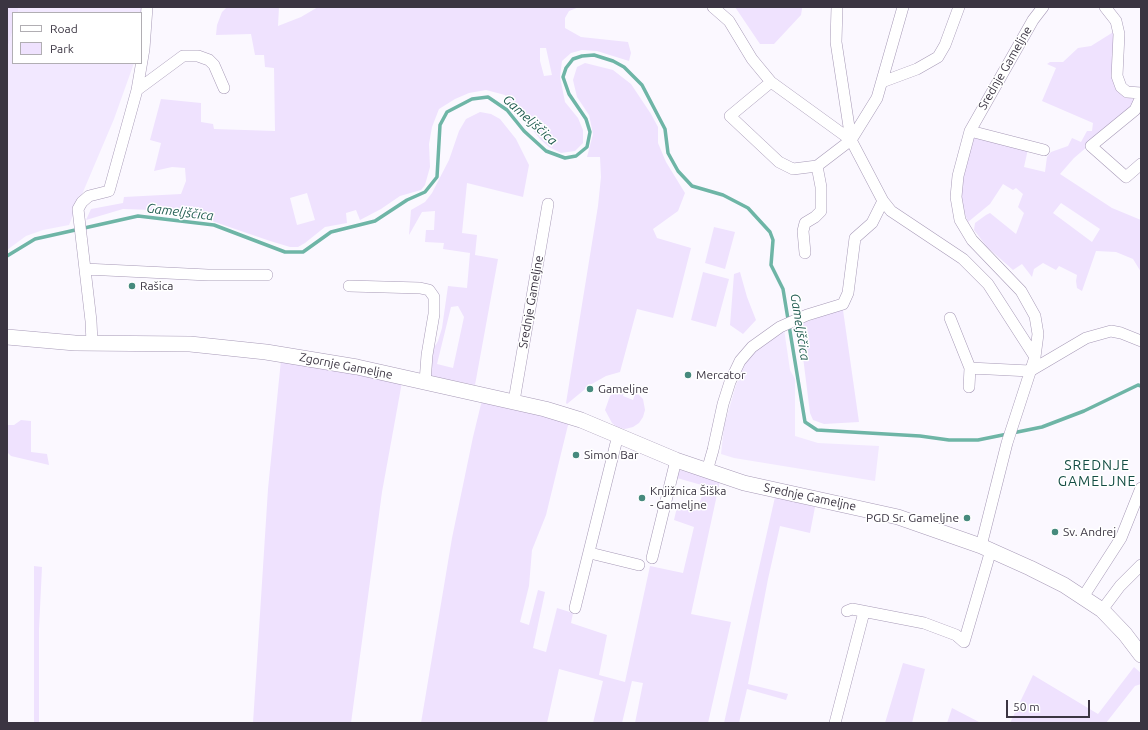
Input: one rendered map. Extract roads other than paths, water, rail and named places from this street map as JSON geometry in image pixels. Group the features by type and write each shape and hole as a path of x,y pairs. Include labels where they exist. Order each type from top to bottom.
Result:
{"street":[{"path":"142,61 147,7"},
{"path":"713,7 729,21 752,59 771,82 851,140"},
{"path":"837,7 836,42 851,140 883,201 891,211 963,258 988,284 1034,357"},
{"path":"771,82 730,116 779,162 793,169 817,166 851,140 876,98 882,82 891,43 903,7"},
{"path":"882,82 916,69 938,57 945,45 960,7"},
{"name":"Srednje Gameljne","path":"986,548 1007,443 1030,372 1038,334 1035,316 1021,291 972,240 960,220 956,196 958,176 970,131 1033,20 1043,7"},
{"path":"1105,7 1116,21 1119,34 1117,76 1121,86 1127,92 1141,93"},
{"path":"137,90 183,56 198,56 209,60 214,65 224,88"},
{"path":"92,343 91,321 80,239 78,209 82,202 89,196 109,191 137,90 141,64"},
{"path":"1141,97 1135,110 1091,146 1126,177 1141,164"},
{"path":"970,131 1044,150"},
{"path":"805,253 803,231 805,223 821,211 821,187 817,166"},
{"path":"707,471 714,450 723,404 730,382 740,361 752,347 780,327 806,315 843,304 848,293 855,238 872,223 883,201"},
{"name":"Srednje Gameljne","path":"514,401 548,204"},
{"path":"84,269 208,275 267,275"},
{"path":"348,286 420,288 429,290 434,297 434,314 427,355 425,382"},
{"path":"950,318 970,368 969,387"},
{"path":"970,368 1030,372 1086,338 1111,331 1121,333 1141,341"},
{"name":"Zgornje Gameljne","path":"7,337 60,343 159,342 222,346 342,364 425,382"},
{"name":"Srednje Gameljne","path":"425,382 562,413 676,460 707,471 764,488 898,517 986,548 1030,568 1083,597 1102,610 1125,634 1141,655"},
{"path":"575,608 590,553 618,435"},
{"path":"652,558 676,460"},
{"path":"1083,597 1122,538 1141,488"},
{"path":"847,611 852,609 924,623 956,635 964,642 986,548"},
{"path":"590,553 639,565"},
{"path":"1102,610 1120,586 1141,565"},
{"path":"835,723 864,612"}],"waterway":[{"name":"Gameljščica","path":"7,256 35,239 138,216 214,225 285,252 303,252 331,232 375,221 407,200 425,192 437,177 440,125 447,112 472,99 488,97 507,110 524,131 546,151 565,158 576,156 587,147 590,132 586,119 569,94 563,77 566,68 573,59 582,56 594,55 613,61 624,67 642,85 665,129 668,153 678,171 692,186 723,195 748,208 770,232 773,240 771,265 783,289 805,422 817,430 920,436 949,440 978,440 1042,427 1084,411 1138,385 1141,386"}],"place":[{"name":"Rašica","path":"132,286"},
{"name":"Mercator","path":"688,375"},
{"name":"Gameljne","path":"590,389"},
{"name":"Simon Bar","path":"576,455"},
{"name":"Knjižnica Šiška - Gameljne","path":"642,498"},
{"name":"PGD Sr. Gameljne","path":"967,518"},
{"name":"Sv. Andrej","path":"1055,532"}],"district":[{"name":"SREDNJE GAMELJNE","path":"1097,474"}]}
